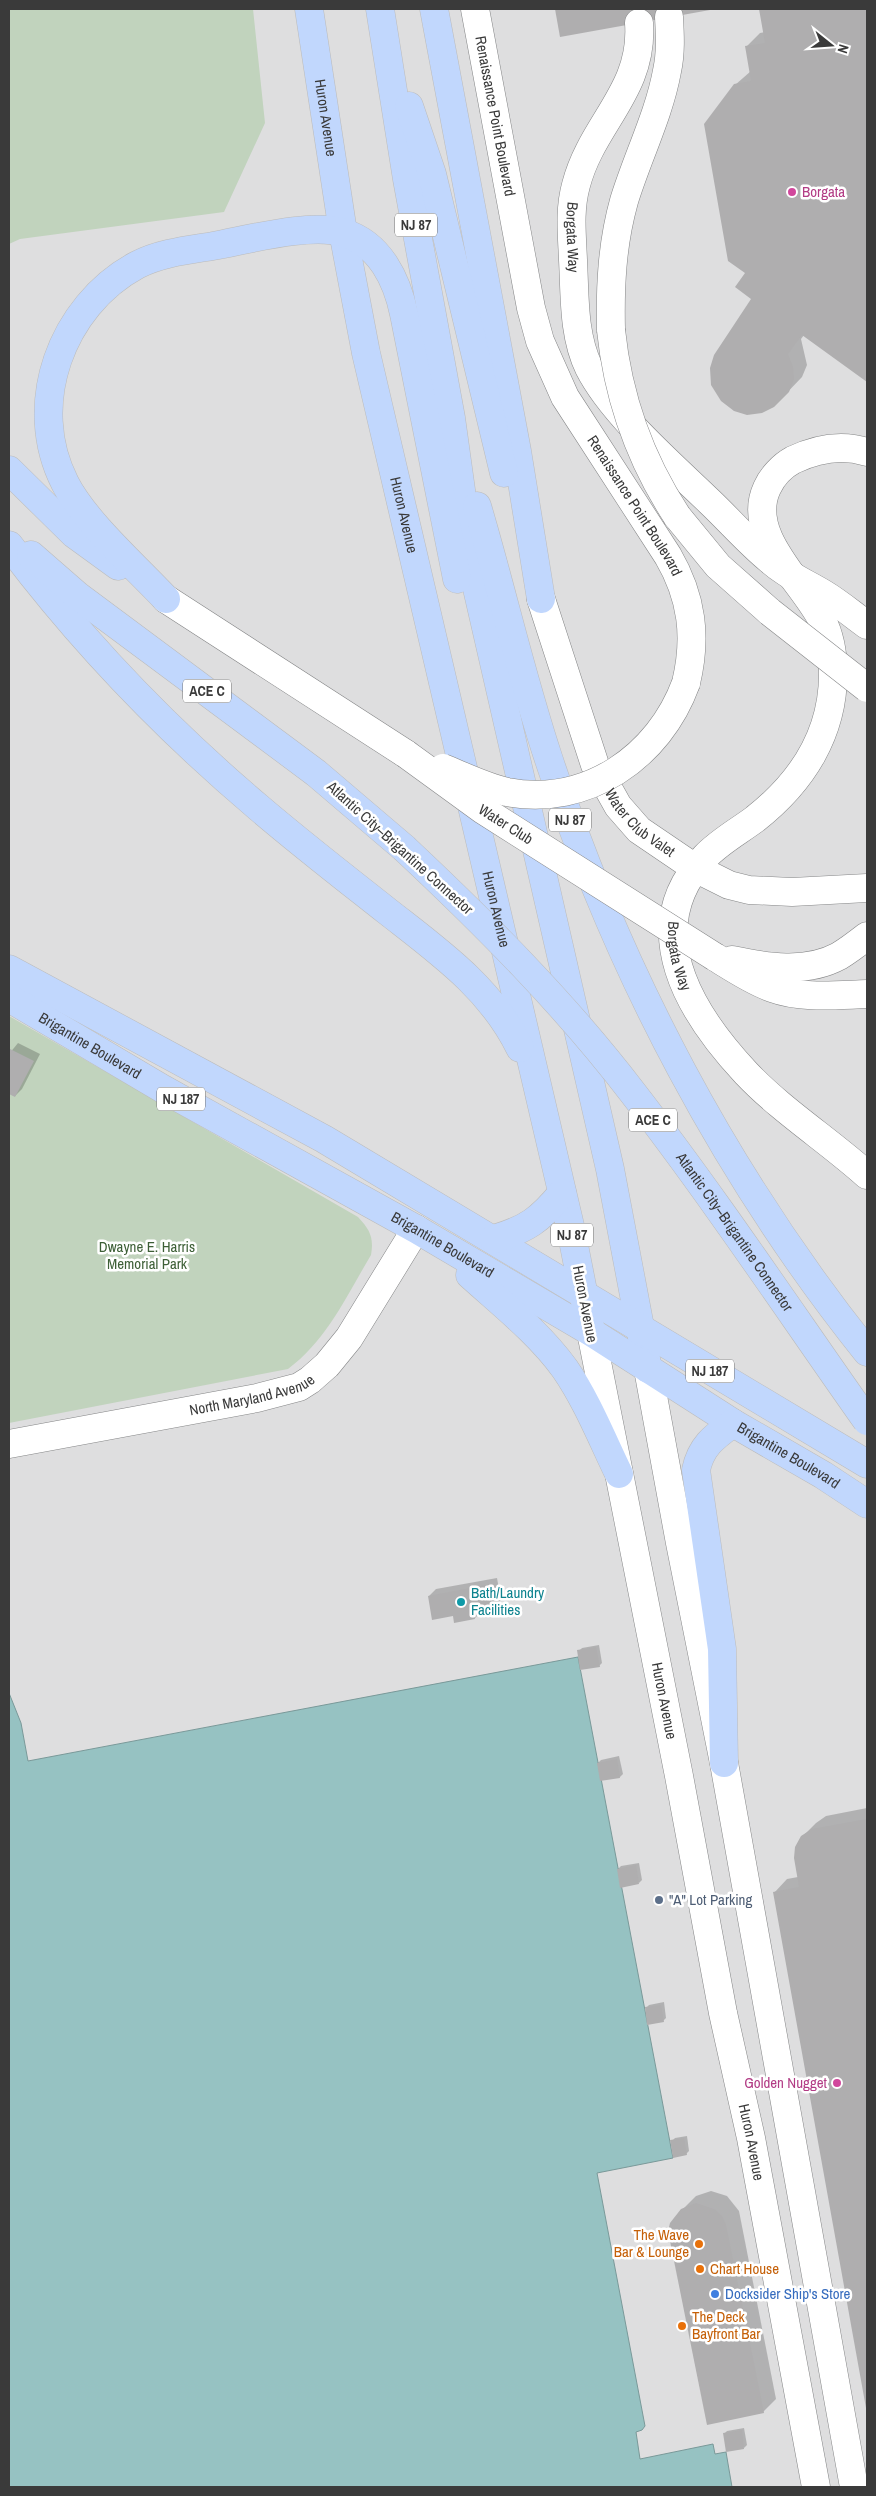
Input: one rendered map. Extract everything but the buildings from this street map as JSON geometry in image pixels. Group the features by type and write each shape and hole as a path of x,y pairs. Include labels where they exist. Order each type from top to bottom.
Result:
{"main road":[{"name":"Huron Avenue","path":"309,9 343,232 366,353 526,1034 535,1082 562,1194 590,1332"},
{"path":"434,9 517,451 541,599"},
{"path":"382,20 432,174 499,455 541,599"},
{"name":"NJ 87","path":"382,20 408,179 451,418 492,556 528,693 549,761 588,868 644,999 676,1059 722,1140 799,1260 867,1352"},
{"path":"166,600 75,500 56,462 50,441 50,398 56,365 66,339 76,322 106,287 138,265 158,257 294,231 343,232 367,245 377,255 387,267 401,298 452,555 471,640 509,734"},
{"path":"451,418 471,562 610,1169 648,1369"},
{"path":"9,470 74,534 166,600"},
{"name":"Atlantic City–Brigantine Connector","path":"9,536 78,596 316,773 404,848 498,939 570,1016 632,1091 867,1421"},
{"path":"9,545 50,599 121,678 170,727 257,806 454,964 479,988 510,1027 535,1082"},
{"name":"Brigantine Boulevard","path":"9,969 181,1060 324,1139 583,1292 867,1464"},
{"name":"Brigantine Boulevard","path":"9,998 164,1089 423,1233 590,1332 867,1504"},
{"path":"164,1089 181,1060"},
{"path":"494,1239 514,1233 538,1220 562,1194"},
{"path":"423,1233 523,1324 564,1369 581,1397 619,1474"},
{"path":"799,1260 867,1324"},
{"path":"724,1763 722,1649 696,1470 698,1460 707,1442 734,1423"},
{"path":"823,1475 867,1524"}],"street":[{"name":"Renaissance Point Boulevard","path":"406,754 508,792 545,794 582,788 610,776 643,751 668,722 686,683 692,654 692,622 682,582 668,556 565,397 540,341 531,308 475,9"},
{"path":"669,17 669,57 666,77 631,178 614,246 610,287 610,330 617,376 631,426 651,474 677,516 718,566 770,612 867,688"},
{"name":"Borgata Way","path":"639,23 639,54 634,72 580,169 572,208 574,307 588,366 607,396 661,454 769,560 793,578 824,594 867,625"},
{"name":"Borgata Way","path":"867,452 854,448 816,452 787,463 768,485 762,502 766,532 793,578 822,620 831,648 832,696 825,728 811,757 792,785 763,812 706,855 695,868 676,906 672,938 676,964 688,993 707,1024 745,1072 795,1118 867,1176"},
{"name":"Water Club Valet","path":"541,599 595,765 609,793 639,830 695,868 729,885 749,890 792,892 867,888"},
{"name":"Water Club","path":"166,600 406,754 491,815 756,982 785,992 803,995 867,994"},
{"name":"Borgata Way","path":"715,957 762,966 810,965 838,956 867,936"},
{"name":"North Maryland Avenue","path":"9,1444 256,1398 299,1387 327,1365 349,1338 423,1233"},
{"name":"Huron Avenue","path":"590,1332 677,1766 723,2013 751,2138 816,2487"},
{"path":"648,1369 680,1543 724,1763 854,2487"}],"green space":[{"path":"9,9 253,9 265,123 224,212 20,239 9,244"},
{"name":"Dwayne E. Harris Memorial Park","path":"9,1016 358,1217 366,1226 372,1243 371,1255 325,1331 314,1345 288,1369 9,1423"}],"water":[{"path":"578,1657 673,2158 597,2173 645,2426 642,2430 636,2432 640,2459 713,2444 715,2454 726,2452 732,2487 9,2487 9,1693 21,1723 28,1761"}],"place":[{"name":"Borgata","path":"792,192"},
{"name":"Bath/Laundry Facilities","path":"461,1602"},
{"name":"\"A\" Lot Parking","path":"659,1900"},
{"name":"Golden Nugget","path":"837,2083"},
{"name":"The Wave Bar & Lounge","path":"699,2244"},
{"name":"Chart House","path":"700,2269"},
{"name":"Docksider Ship's Store","path":"715,2294"},
{"name":"The Deck Bayfront Bar","path":"682,2326"}]}
